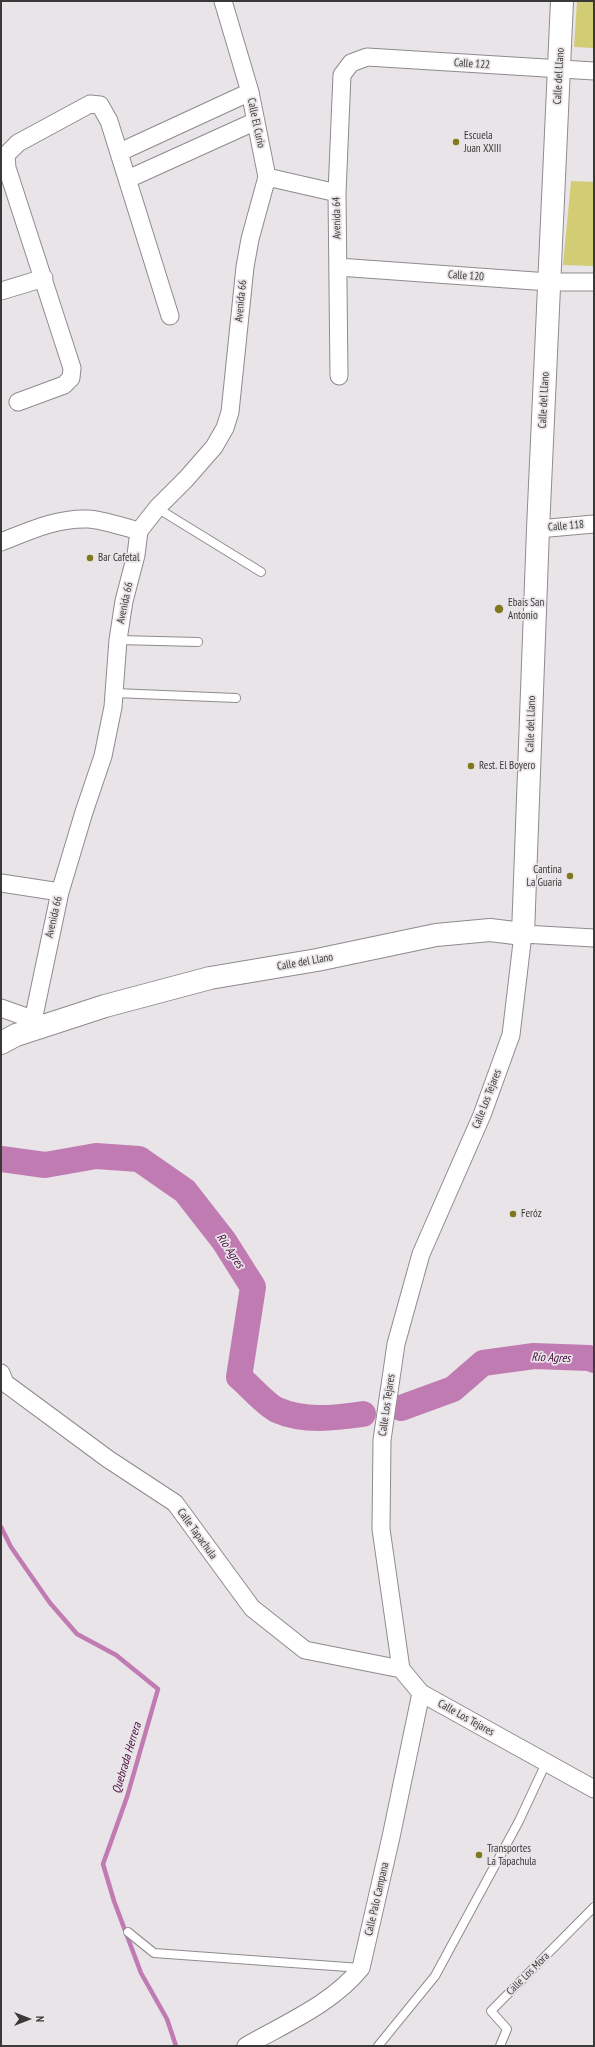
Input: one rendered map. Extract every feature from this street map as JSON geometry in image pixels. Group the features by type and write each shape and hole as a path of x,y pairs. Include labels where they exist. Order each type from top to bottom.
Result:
{"main road":[{"name":"Calle del Llano","path":"1,1043 16,1035 31,1024 210,978 317,960 436,935 490,930 524,934 538,529 562,1"}],"street":[{"name":"Calle El Curio","path":"223,1 250,92 268,177"},
{"name":"Calle 122","path":"350,63 367,57 594,71"},
{"name":"Avenida 64","path":"339,376 337,193 342,75 350,63"},
{"path":"120,152 250,92"},
{"path":"18,402 64,385 71,378 72,368 7,168 6,155 18,143 90,104 95,103 100,105 109,121 120,152 170,316"},
{"path":"128,179 256,121"},
{"path":"268,177 337,193"},
{"name":"Avenida 66","path":"31,1024 60,892 84,812 103,756 115,693 118,640 124,601 136,555 139,531 157,508 186,479 214,447 227,423 230,412 245,267 250,239 268,177"},
{"name":"Calle 120","path":"338,267 550,282 594,282"},
{"path":"1,291 44,278"},
{"path":"1,542 41,526 62,521 88,519 139,531"},
{"name":"Calle 118","path":"538,529 594,524"},
{"path":"1,883 60,892"},
{"path":"524,934 594,938"},
{"name":"Calle Los Tejares","path":"524,934 512,1035 482,1115 422,1254 396,1344 382,1440 381,1529 401,1669 420,1693 594,1790"},
{"path":"1,1008 31,1024"},
{"name":"Calle Tapachula","path":"2,1383 108,1459 175,1503 252,1608 305,1650 401,1669"},
{"name":"Calle Palo Campana","path":"246,2046 332,1996 351,1980 361,1968 391,1837 420,1693"}],"lane":[{"path":"157,508 261,572"},
{"path":"118,640 198,642"},
{"path":"115,693 236,698"},
{"path":"378,2046 435,1976 519,1821 546,1764"},
{"name":"Calle Los Mora","path":"500,2046 507,2029 492,2011 594,1907"},
{"path":"128,1932 154,1953 361,1968"}],"shaded area":[{"path":"577,1 594,1 594,48 574,47"},
{"path":"571,181 594,182 594,266 563,265"}],"waterway":[{"name":"Río Agres","path":"1,1159 45,1165 96,1156 139,1159 185,1191 224,1241 253,1287 239,1377 268,1404 287,1414 309,1418 342,1417 363,1414"},
{"name":"Río Agres","path":"401,1408 453,1389 483,1363 534,1356 589,1358 594,1360"},
{"name":"Quebrada Herrera","path":"1,1527 11,1547 50,1603 77,1634 116,1655 158,1689 127,1797 103,1864 114,1901 141,1973 167,2019 176,2046"}],"place":[{"name":"Escuela Juan XXIII","path":"456,142"},
{"name":"Bar Cafetal","path":"90,558"},
{"name":"Ebais San Antonio","path":"499,609"},
{"name":"Rest. El Boyero","path":"471,766"},
{"name":"Cantina La Guaria","path":"570,876"},
{"name":"Feróz","path":"513,1214"},
{"name":"Transportes La Tapachula","path":"479,1855"}]}
